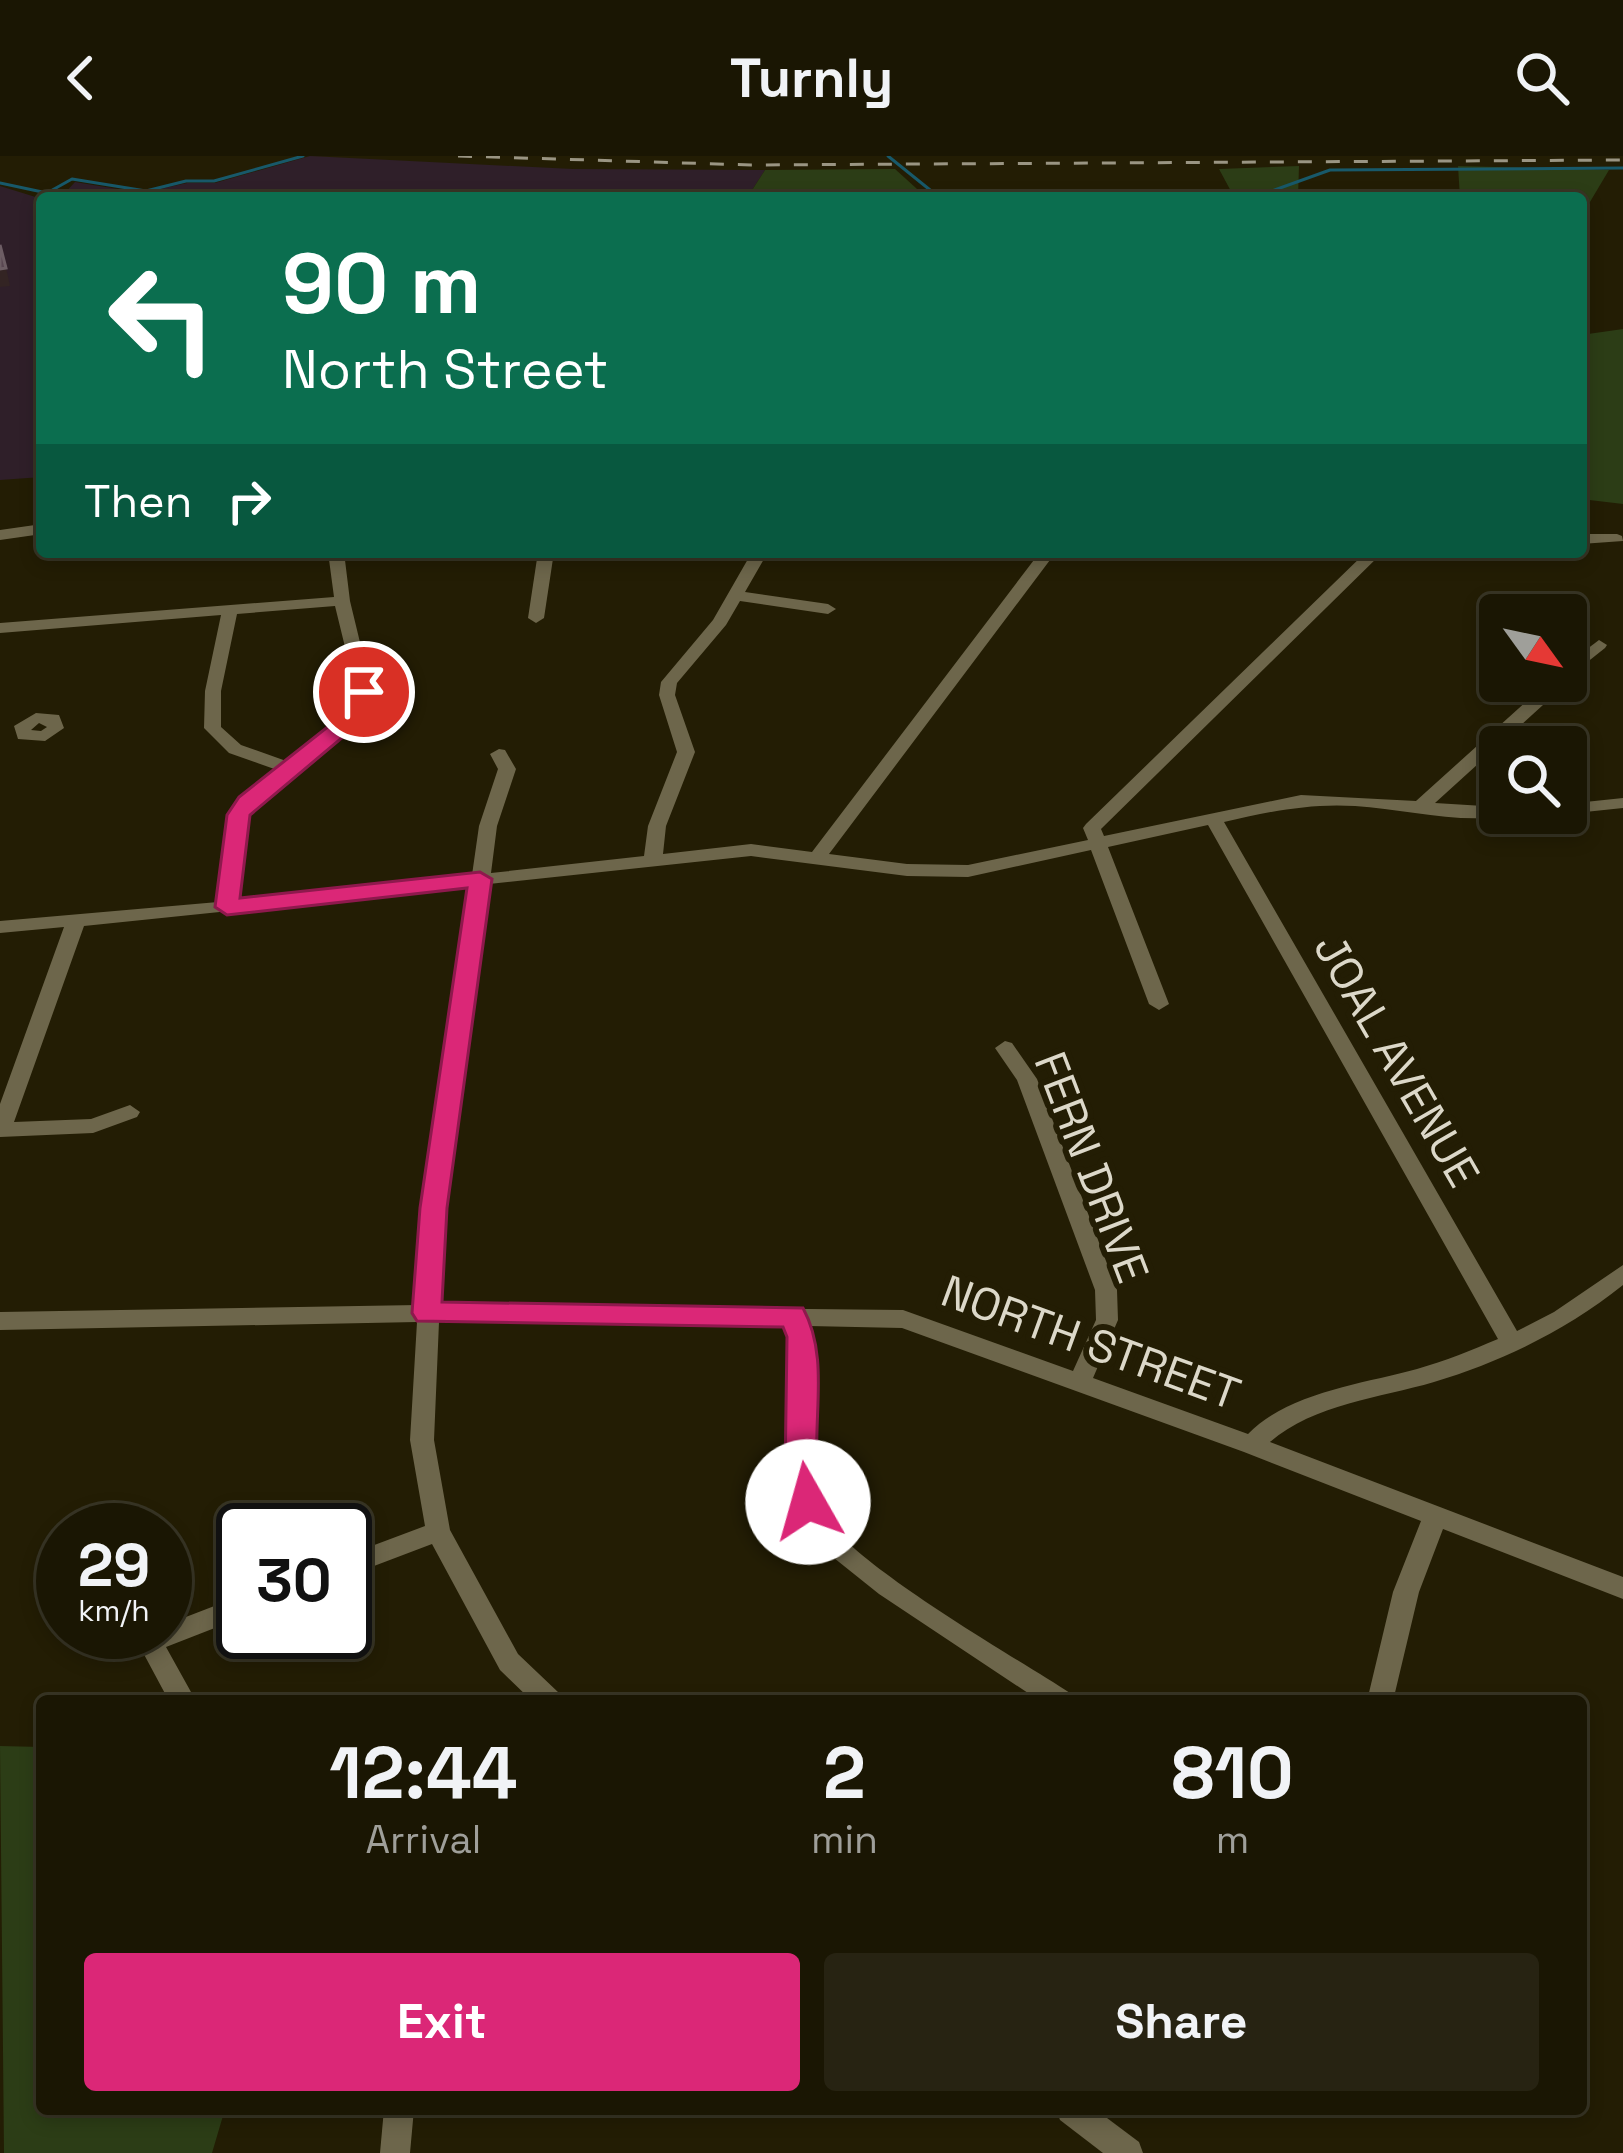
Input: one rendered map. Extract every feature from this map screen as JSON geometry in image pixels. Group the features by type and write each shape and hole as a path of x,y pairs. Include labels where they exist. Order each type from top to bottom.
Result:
{"street":[{"path":"0,535 36,530"},
{"path":"1587,539 1617,539"},
{"path":"227,907 238,815 348,722 364,692 342,602 337,558"},
{"path":"536,618 545,558"},
{"path":"653,858 657,826 686,752 667,695 669,682 736,596 757,558"},
{"path":"818,857 1043,558"},
{"path":"1159,1004 1095,845 1094,824 1370,558"},
{"path":"736,596 828,608"},
{"path":"0,628 342,602"},
{"path":"229,613 213,691 212,728 235,749 289,768"},
{"path":"1587,655 1598,645"},
{"path":"1421,806 1536,702"},
{"path":"0,730 21,730"},
{"path":"500,754 507,769 488,826 434,1208 422,1440 438,1531 509,1662 544,1695"},
{"path":"0,926 766,850 907,870 968,871 1281,803 1344,797 1479,812"},
{"path":"1587,807 1623,803"},
{"name":"JOAL AVENUE","path":"1214,820 1511,1341"},
{"path":"76,921 1,1130 93,1126 130,1112"},
{"name":"FERN DRIVE","path":"1004,1048 1027,1079 1106,1290 1107,1320 1080,1382"},
{"path":"1252,1445 1260,1432 1292,1418 1437,1372 1511,1341 1579,1308 1623,1273"},
{"name":"NORTH STREET","path":"0,1321 427,1313 903,1319 1252,1445 1623,1588"},
{"path":"793,1316 802,1337 800,1478 815,1526 860,1567 1052,1695"},
{"path":"1381,1695 1406,1592 1435,1517"},
{"path":"372,1557 438,1531"},
{"path":"159,1659 180,1695"},
{"path":"395,2153 398,2115"},
{"path":"1079,2115 1128,2153"}],"shaded area":[{"path":"310,156 573,169 765,170 751,192 146,192 187,183 215,183"},
{"path":"75,182 136,192 66,192"},
{"path":"0,186 36,197 36,477 0,480"}],"green space":[{"path":"1299,166 1298,192 1231,192 1219,169"},
{"path":"1458,166 1609,170 1587,207 1587,192 1460,192"},
{"path":"895,169 920,192 751,192 765,170"},
{"path":"1623,329 1623,504 1587,500 1587,334"},
{"path":"0,1746 36,1747 36,2115 223,2115 212,2153 4,2153"}],"waterway":[{"path":"49,192 72,179 146,191 186,181 214,181 303,156"},
{"path":"888,156 933,192"},
{"path":"1269,192 1330,170 1623,168"},
{"path":"0,183 42,192"}],"railway":[{"path":"458,156 751,165 1623,160"}],"route":[{"path":"364,692 348,722 238,815 227,907 480,879 434,1208 427,1313 793,1316 802,1337 800,1478 808,1502"}]}
